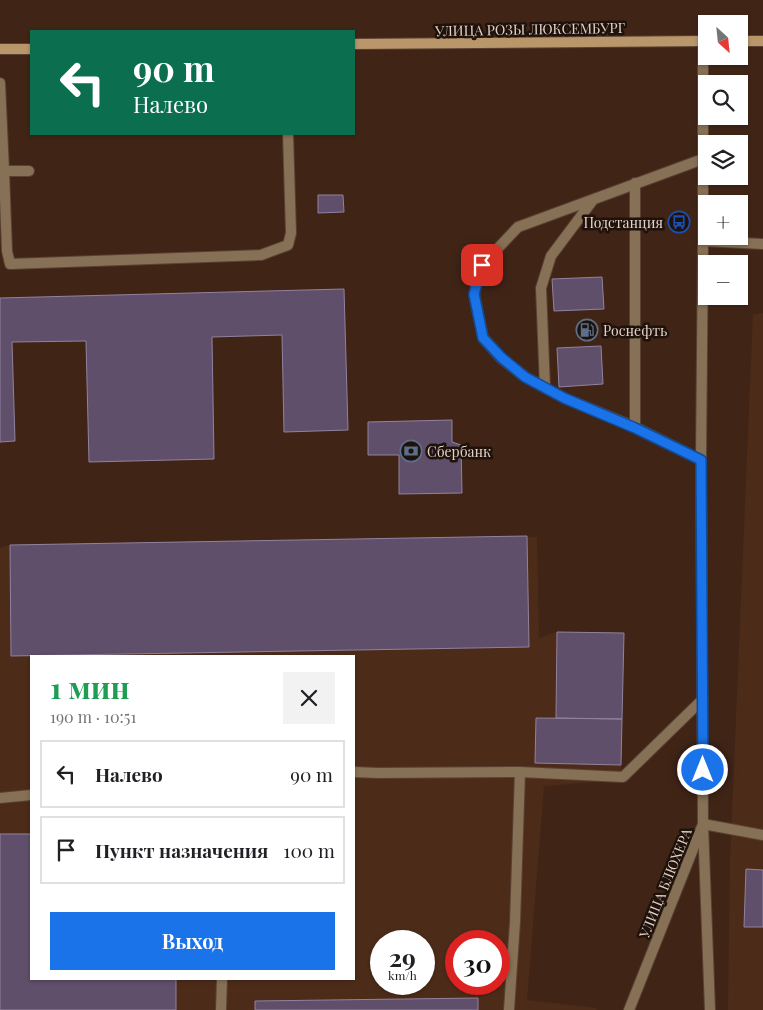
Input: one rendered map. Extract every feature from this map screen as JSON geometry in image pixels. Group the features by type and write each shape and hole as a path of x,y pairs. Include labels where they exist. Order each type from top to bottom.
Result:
{"main road":[{"name":"УЛИЦА РОЗЫ ЛЮКСЕМБУРГ","path":"355,44 698,41"},
{"path":"748,41 763,41"},
{"path":"0,49 30,49"}],"street":[{"name":"УЛИЦА БЛЮХЕРА","path":"703,135 705,65"},
{"path":"0,83 7,252 10,264 261,256 288,245 291,233 288,135"},
{"path":"698,161 518,227 482,265 474,294 483,338 502,358 525,377 595,412 635,428 701,460"},
{"path":"4,171 30,171"},
{"path":"635,428 636,183"},
{"path":"545,388 541,288 551,256 594,199"},
{"path":"748,243 763,244"},
{"name":"УЛИЦА БЛЮХЕРА","path":"629,1010 703,824 701,460 704,245"},
{"path":"355,772 378,774 520,772 622,777 703,699"},
{"path":"509,1010 515,922 520,772"},
{"path":"0,798 30,795"},
{"path":"710,1010 703,824 763,835"},
{"path":"222,980 222,1010"}],"shaded area":[{"path":"763,313 763,1010 728,1010 730,862 753,315"},
{"path":"537,537 539,638 557,632 624,633 621,780 544,786 527,1000 597,1008 596,1010 0,1010 0,548 10,545"}],"building":[{"path":"597,23 598,36 570,38 569,26"},
{"path":"318,195 343,195 344,212 318,213"},
{"path":"602,277 604,309 554,311 552,279"},
{"path":"344,289 348,430 284,432 282,335 212,337 214,459 89,462 86,341 12,342 15,441 0,442 0,298"},
{"path":"601,346 603,384 559,387 557,348"},
{"path":"452,420 452,442 461,445 462,493 399,494 399,455 368,455 368,422"},
{"path":"527,536 529,647 11,656 10,545"},
{"path":"557,632 624,633 622,719 556,718"},
{"path":"536,718 622,719 621,765 535,763"},
{"path":"0,834 30,834 30,980 176,980 176,1010 0,1010"},
{"path":"746,869 763,870 763,927 744,927"},
{"path":"478,998 478,1010 255,1010 255,1001"}],"place":[{"name":"Подстанция","path":"679,222"},
{"name":"Роснефть","path":"587,330"},
{"name":"Сбербанк","path":"411,451"}],"route":[{"path":"482,265 474,294 483,338 502,358 525,377 564,398 635,428 701,460 703,770"}]}
